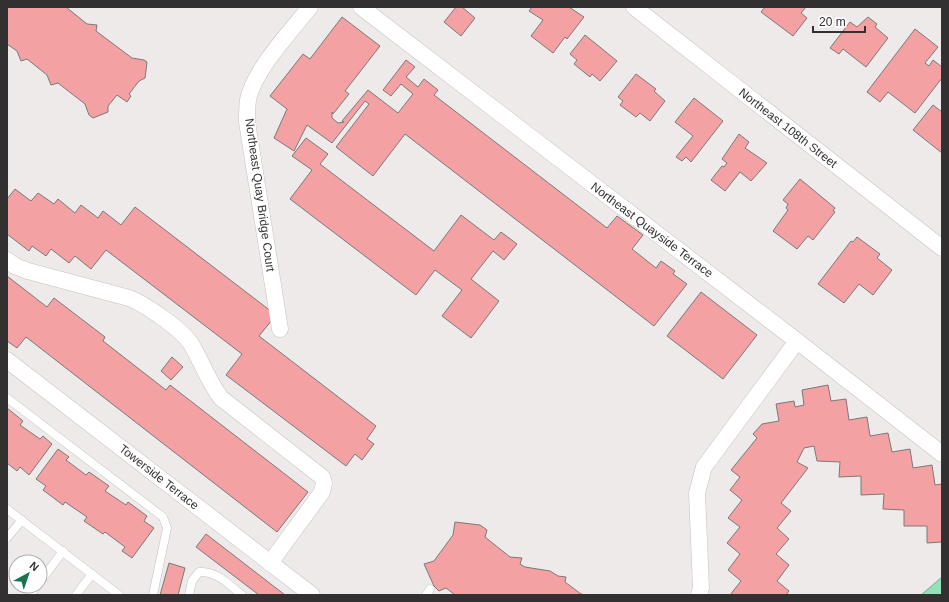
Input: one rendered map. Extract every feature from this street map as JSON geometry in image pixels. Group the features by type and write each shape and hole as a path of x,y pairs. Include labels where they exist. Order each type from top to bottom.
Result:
{"street":[{"name":"Northeast Quay Bridge Court","path":"280,329 247,122 248,99 259,75 275,51 310,7"},
{"name":"Northeast Quayside Terrace","path":"361,7 942,454"},
{"name":"Northeast 108th Street","path":"634,7 942,248"},
{"path":"7,260 15,266 28,271 141,302 190,342 209,382 221,398 322,477 324,483 322,492 270,563"},
{"path":"699,595 701,588 697,493 704,467 797,341"},
{"name":"Towerside Terrace","path":"7,360 312,595"}],"lane":[{"path":"7,398 162,517 167,528 153,595"},
{"path":"7,509 64,551 119,595"},
{"path":"7,538 22,520"},
{"path":"48,572 64,551"},
{"path":"189,595 192,581 199,572 208,572 215,574 242,595"},
{"path":"76,595 92,574"}],"shaded area":[{"path":"942,577 942,595 921,595"}],"building":[{"path":"7,7 66,7 87,24 97,25 96,31 132,58 147,62 145,78 139,81 129,94 131,96 127,102 117,95 108,106 108,112 93,118 89,115 85,104 58,83 51,85 47,75 27,59 21,61 17,51 7,44"},
{"path":"456,7 462,7 475,18 461,36 444,22"},
{"path":"532,7 569,7 584,17 567,39 565,37 553,53 531,36 543,20 529,11"},
{"path":"765,7 806,7 801,13 807,18 793,36 761,12"},
{"path":"342,17 380,46 345,91 349,94 333,114 332,112 332,118 338,123 344,122 342,121 368,90 398,113 413,94 401,84 391,96 383,90 406,60 415,67 406,77 418,87 424,79 438,90 434,95 607,228 617,216 643,235 632,249 656,268 661,261 675,271 673,274 687,284 654,326 405,134 373,176 336,147 369,104 365,101 332,143 307,125 294,151 274,138 287,109 270,96 303,54 310,59"},
{"path":"868,17 877,24 875,27 888,38 866,67 843,49 839,54 830,48 850,22 857,27"},
{"path":"915,29 938,47 925,63 929,66 933,60 942,67 942,78 915,113 888,92 880,102 867,92"},
{"path":"585,35 617,61 600,81 592,74 590,77 574,64 577,60 570,54"},
{"path":"636,74 656,89 654,91 665,101 650,121 640,113 636,117 620,105 623,101 618,97"},
{"path":"694,98 723,121 691,162 686,157 682,161 676,157 693,136 675,122"},
{"path":"933,105 942,112 942,153 913,130"},
{"path":"739,134 749,142 745,148 767,163 751,181 740,172 725,191 711,180 722,166 724,167 727,163 722,159"},
{"path":"306,138 328,154 320,164 434,251 461,215 494,240 501,232 517,244 504,260 493,251 471,279 499,301 471,338 442,316 462,290 435,270 416,295 290,199 312,170 292,156"},
{"path":"800,179 835,208 833,211 835,212 813,240 808,236 797,249 773,231 788,210 786,208 788,204 783,200"},
{"path":"15,189 31,201 38,193 54,204 58,199 75,213 81,205 98,218 103,211 121,225 135,207 276,315 259,336 376,426 367,439 374,444 362,460 355,454 346,466 226,375 242,354 106,250 91,269 75,256 69,263 51,249 46,256 32,246 29,251 7,234 7,199"},
{"path":"857,237 880,254 877,258 892,270 873,295 859,284 844,303 818,284 851,241 853,242"},
{"path":"7,276 47,307 54,298 105,337 103,341 166,390 170,385 308,492 277,532 26,337 17,348 7,341"},
{"path":"701,292 757,335 723,379 667,336"},
{"path":"172,357 183,367 171,380 161,371"},
{"path":"828,385 831,401 846,399 849,420 867,417 870,436 888,433 892,452 910,449 913,468 932,465 935,485 942,484 942,542 927,543 927,526 904,526 904,510 883,509 884,494 861,495 861,476 839,477 840,462 817,461 814,446 804,448 797,462 808,468 781,503 791,511 777,528 789,539 776,554 789,565 777,581 789,591 786,595 730,595 741,581 728,570 740,554 727,543 740,527 728,518 742,500 730,490 740,477 731,470 757,438 753,434 762,424 779,421 776,404 794,401 795,407 804,405 802,390"},
{"path":"7,408 23,421 20,425 40,439 43,436 52,444 29,475 20,467 17,471 7,463"},
{"path":"58,449 69,457 66,460 86,475 89,472 109,486 105,491 126,505 128,502 147,516 144,521 154,528 132,558 122,551 125,547 105,532 103,534 84,521 87,517 65,502 63,505 43,490 46,486 36,479"},
{"path":"455,522 480,525 487,530 485,537 510,557 522,558 520,564 525,567 550,571 558,576 566,577 565,582 581,594 586,595 455,595 446,588 439,591 434,586 424,564 434,561 453,535"},
{"path":"206,534 285,595 259,595 196,547"},
{"path":"169,563 185,568 178,595 160,595"}]}
